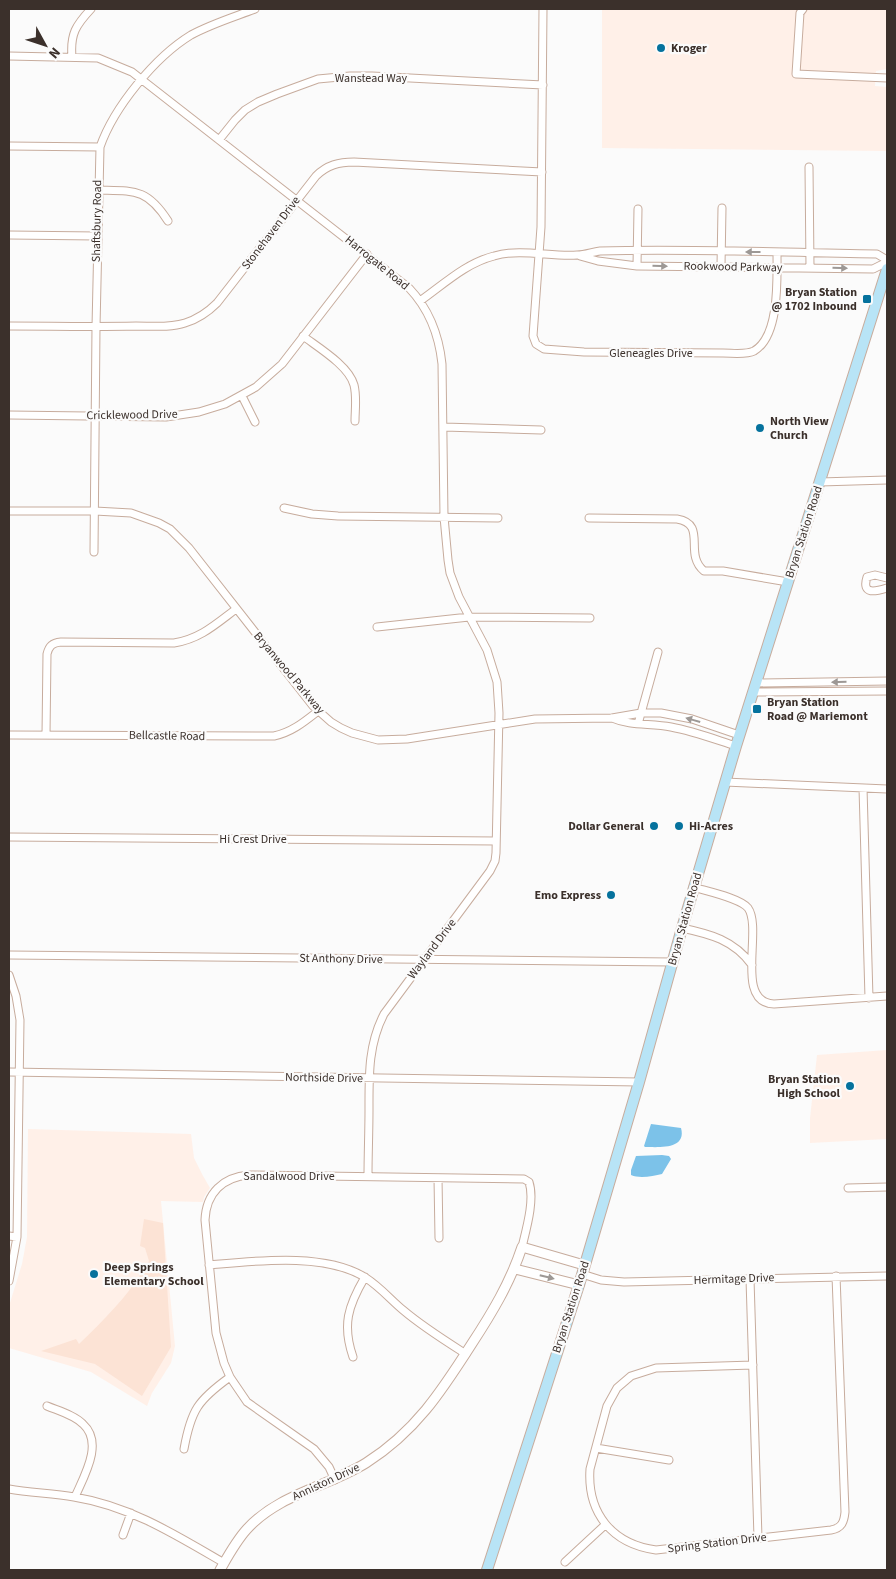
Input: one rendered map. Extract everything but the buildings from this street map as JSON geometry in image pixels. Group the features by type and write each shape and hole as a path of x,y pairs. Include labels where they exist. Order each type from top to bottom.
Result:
{"main road":[{"name":"Bryan Station Road","path":"487,1570 583,1269 639,1082 693,887 739,735 887,269"}],"street":[{"path":"72,57 74,31 91,9"},
{"name":"Shaftsbury Road","path":"94,552 97,236 100,147 106,130 112,121 142,80 168,51 194,34 255,9"},
{"path":"538,254 541,227 543,9"},
{"path":"803,9 800,13 796,74 887,78"},
{"name":"Harrogate Road","path":"9,56 98,58 132,72 409,288 420,301 435,327 441,351 444,427 444,517 450,574 469,617 487,650 496,674 498,724"},
{"name":"Wanstead Way","path":"219,140 235,120 252,106 277,94 318,79 372,76 543,85"},
{"path":"9,146 100,147"},
{"name":"Stonehaven Drive","path":"9,326 96,327 184,324 204,314 218,303 296,200 322,169 341,162 542,172"},
{"path":"809,167 810,267"},
{"path":"98,190 135,192 145,195 159,207 168,221"},
{"path":"638,208 638,266"},
{"path":"721,266 722,208"},
{"path":"9,235 97,236"},
{"name":"Rookwood Parkway","path":"420,301 474,263 497,255 511,253 578,255 597,252 638,251 877,254 887,261 873,269 638,266 598,261 578,255"},
{"name":"Gleneagles Drive","path":"538,254 533,311 534,340 544,349 584,352 742,353 754,351 763,342 771,324 775,308 778,252"},
{"name":"Cricklewood Drive","path":"9,415 141,418 184,415 214,408 242,396 269,377 282,364 366,254"},
{"path":"303,336 351,377 354,386 355,421"},
{"path":"242,396 254,422"},
{"path":"444,427 541,430"},
{"path":"820,482 887,480"},
{"path":"284,508 298,512 324,515 498,518"},
{"name":"Bryanwood Parkway","path":"9,511 131,513 146,517 170,529 189,548 318,711 341,728 352,733 378,740 408,739 535,718 612,718 641,712 683,717 739,735"},
{"path":"590,518 676,520 687,522 693,530 698,565 704,571 724,571 788,582"},
{"path":"887,578 871,575 866,577 865,582 866,587 870,591 875,592 887,588"},
{"path":"46,735 47,654 52,644 61,642 182,642 209,630 236,609"},
{"path":"377,627 469,617 590,618"},
{"path":"638,724 658,652"},
{"path":"754,688 887,681"},
{"path":"754,688 887,691"},
{"name":"Bellcastle Road","path":"9,734 274,736 284,734 297,727 318,711"},
{"name":"Bryanwood Parkway","path":"612,718 620,722 658,725 688,731 736,746"},
{"name":"Wayland Drive","path":"368,1176 369,1079 371,1052 379,1024 384,1014 490,871 495,861 498,724"},
{"path":"725,782 887,789"},
{"path":"863,788 869,998"},
{"name":"Hi Crest Drive","path":"9,837 496,840"},
{"path":"693,887 738,901 748,907 752,917 754,990 757,996 770,1004 887,996"},
{"path":"682,928 716,937 730,944 742,953 752,966"},
{"name":"St Anthony Drive","path":"9,955 672,962"},
{"path":"9,976 19,1008 20,1072 13,1237 9,1281"},
{"name":"Northside Drive","path":"9,1072 639,1082"},
{"name":"Sandalwood Drive","path":"335,1480 325,1462 314,1449 247,1402 230,1377 218,1344 209,1265 205,1212 210,1197 223,1182 232,1178 249,1175 524,1179 529,1182"},
{"path":"438,1178 439,1238"},
{"name":"Anniston Drive","path":"222,1567 240,1538 263,1515 296,1495 335,1480 368,1462 413,1425 436,1398 501,1297 515,1269 528,1220 531,1193 529,1182"},
{"path":"848,1188 887,1187"},
{"path":"522,1247 583,1269"},
{"path":"209,1265 296,1260 341,1268 365,1277 420,1324 466,1354"},
{"path":"515,1269 578,1285"},
{"name":"Hermitage Drive","path":"583,1269 600,1280 624,1282 887,1276"},
{"name":"Spring Station Drive","path":"604,1525 636,1546 656,1550 838,1529 844,1517 836,1276"},
{"path":"352,1357 347,1339 347,1318 350,1306 365,1277"},
{"path":"750,1279 758,1538"},
{"path":"565,1562 604,1525 595,1506 590,1488 590,1469 608,1406 621,1384 631,1376 656,1368 753,1365"},
{"path":"184,1449 189,1422 197,1406 214,1389 230,1377"},
{"path":"47,1406 75,1418 82,1423 92,1437 92,1452 75,1497"},
{"path":"596,1448 668,1460"},
{"path":"9,1490 75,1497 131,1513 162,1526 222,1567"},
{"path":"123,1535 131,1513"}],"shaded area":[{"path":"602,9 887,9 887,69 876,71 875,86 887,87 887,151 602,148"},
{"name":"Bryan Station High School","path":"887,1050 887,1139 810,1143 810,1118 817,1055"},
{"name":"Deep Springs Elementary School","path":"28,1129 191,1134 194,1158 210,1188 203,1202 161,1201 175,1346 171,1363 152,1393 147,1406 91,1372 9,1348 9,1306 22,1264 27,1237"},
{"path":"144,1219 163,1223 171,1347 142,1396 95,1364 41,1351 76,1339 79,1344 126,1294 149,1261 145,1248 140,1246"}],"water":[{"path":"651,1124 681,1128 682,1135 680,1140 670,1146 645,1147"},
{"path":"636,1156 669,1156 671,1159 662,1174 642,1177 631,1175"}],"place":[{"name":"Kroger","path":"661,48"},
{"name":"Bryan Station @ 1702 Inbound","path":"867,299"},
{"name":"North View Church","path":"760,428"},
{"name":"Bryan Station Road @ Mariemont","path":"757,709"},
{"name":"Dollar General","path":"654,826"},
{"name":"Hi-Acres","path":"679,826"},
{"name":"Emo Express","path":"611,895"},
{"name":"Bryan Station High School","path":"850,1086"},
{"name":"Deep Springs Elementary School","path":"94,1274"}]}
